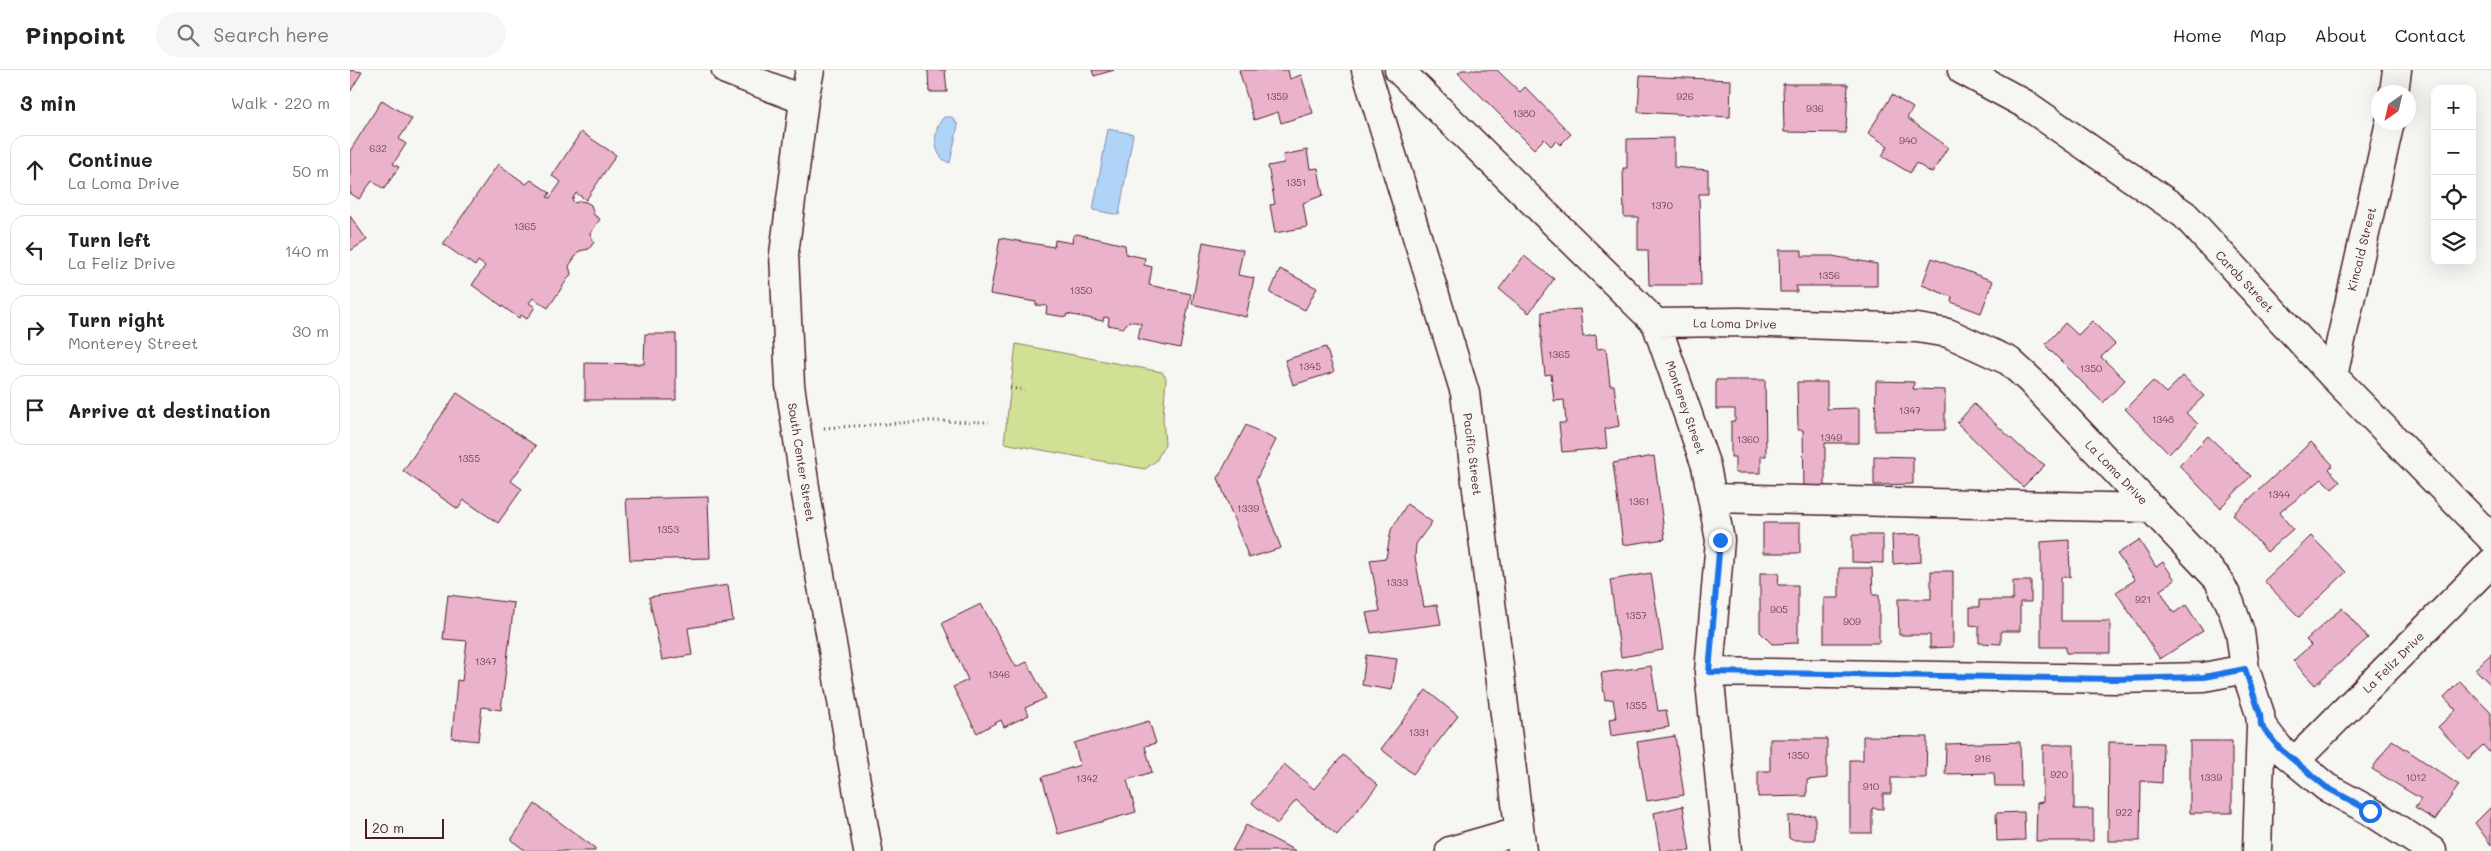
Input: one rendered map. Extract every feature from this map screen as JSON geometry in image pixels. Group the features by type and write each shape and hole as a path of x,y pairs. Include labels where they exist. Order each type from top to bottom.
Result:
{"street":[{"path":"726,70 804,100"},
{"name":"South Center Street","path":"810,70 804,100 784,254 790,385 808,504 868,851"},
{"name":"Pacific Street","path":"1366,70 1465,393 1520,841"},
{"name":"Monterey Street","path":"1399,70 1656,323 1706,466 1720,540 1709,672 1727,851"},
{"name":"Carob Street","path":"1962,70 2025,104 2185,215 2333,376 2491,538"},
{"path":"2395,85 2397,70"},
{"name":"Kincaid Street","path":"2333,376 2388,130"},
{"name":"La Loma Drive","path":"1656,323 1740,322 1917,328 1948,333 2009,361 2031,381 2218,579 2230,603 2240,632 2245,669 2260,714 2261,725 2279,748 2326,787 2370,811 2432,851"},
{"path":"1713,498 2152,508"},
{"name":"La Feliz Drive","path":"2295,761 2491,563"},
{"path":"1709,672 2115,679 2204,677 2245,669"},
{"path":"2257,851 2261,725"},
{"path":"1450,851 1520,841"}],"path":[{"path":"1010,388 1025,390"},
{"path":"818,428 928,421 989,422"}],"green space":[{"path":"1016,344 1162,372 1166,378 1163,417 1165,444 1156,461 1145,469 1004,443"}],"water":[{"path":"944,117 952,117 958,125 950,163 940,155 936,142 937,128"},
{"path":"1108,129 1133,134 1119,215 1093,210"}],"building":[{"path":"350,70 362,72 350,92"},
{"path":"925,70 945,70 947,92 929,92 928,71"},
{"path":"1092,70 1114,70 1094,76"},
{"path":"1239,70 1288,70 1290,79 1301,75 1313,113 1281,123 1278,112 1254,120"},
{"path":"1462,70 1497,70 1520,92 1525,87 1571,134 1560,145 1556,141 1551,146 1544,139 1534,149 1458,73"},
{"path":"1640,76 1731,80 1730,117 1638,112"},
{"path":"1783,84 1848,84 1846,133 1784,132"},
{"path":"1892,95 1913,108 1907,118 1948,147 1932,173 1916,163 1910,173 1882,156 1888,146 1868,133"},
{"path":"382,100 412,119 399,139 406,144 393,164 399,167 384,189 372,181 359,199 350,193 350,151"},
{"path":"581,132 616,155 586,200 576,193 572,200 575,203 580,201 591,205 594,215 600,219 590,234 594,242 589,249 579,251 569,266 571,274 548,308 533,298 529,303 535,307 527,319 521,315 519,318 472,285 485,266 478,261 475,266 443,244 498,164 526,184 531,180 550,193 547,197 550,198 561,182 552,176"},
{"path":"1674,138 1674,167 1708,170 1708,194 1699,194 1701,285 1649,285 1648,250 1638,250 1638,217 1624,217 1623,168 1627,168 1627,139"},
{"path":"1307,150 1310,169 1318,168 1323,195 1303,203 1307,227 1275,233 1270,205 1275,204 1268,166 1284,163 1283,155"},
{"path":"350,216 367,240 350,251"},
{"path":"1077,234 1125,245 1126,254 1145,258 1144,265 1152,267 1149,285 1191,294 1180,348 1138,339 1141,323 1129,321 1123,328 1108,325 1109,318 1104,317 1103,321 1067,314 1066,317 1046,314 1047,306 1036,305 1036,302 990,294 1000,238 1054,247 1055,240 1072,243 1073,236"},
{"path":"1203,242 1243,250 1238,275 1254,278 1246,317 1192,304"},
{"path":"1779,250 1802,250 1802,256 1832,256 1877,264 1877,286 1796,286 1797,292 1780,292"},
{"path":"1524,256 1554,279 1529,313 1499,289"},
{"path":"1932,258 1993,281 1981,313 1951,302 1952,297 1922,285"},
{"path":"1280,269 1317,288 1305,310 1270,293"},
{"path":"1580,309 1583,337 1596,335 1597,349 1606,348 1610,385 1614,385 1619,426 1605,429 1607,448 1562,452 1559,423 1566,423 1564,400 1554,401 1551,374 1545,375 1541,337 1542,312"},
{"path":"2092,321 2115,344 2101,357 2125,380 2103,403 2045,345 2065,323 2078,335"},
{"path":"645,334 676,334 676,400 585,400 585,363 644,364"},
{"path":"1326,347 1334,372 1293,385 1285,360"},
{"path":"2183,376 2204,396 2186,413 2198,424 2169,454 2125,409 2153,381 2166,393"},
{"path":"1716,380 1765,380 1766,456 1761,456 1761,473 1735,473 1735,457 1731,457 1731,421 1735,421 1735,409 1716,409"},
{"path":"1876,381 1914,382 1913,389 1945,390 1945,430 1875,431"},
{"path":"1797,382 1827,382 1827,409 1859,408 1859,443 1825,443 1825,488 1804,488 1803,430 1798,430"},
{"path":"457,393 536,446 511,481 522,489 498,523 464,500 458,509 403,471"},
{"path":"1974,404 2026,452 2045,465 2023,487 1957,423"},
{"path":"1246,425 1276,440 1256,480 1281,548 1249,558 1218,478"},
{"path":"2208,436 2251,476 2220,508 2179,465"},
{"path":"2311,442 2333,465 2329,469 2340,482 2332,489 2322,479 2279,513 2293,529 2267,552 2233,514"},
{"path":"1654,456 1665,539 1623,545 1613,463"},
{"path":"1874,456 1913,457 1913,484 1874,485"},
{"path":"708,497 710,558 630,560 626,499"},
{"path":"1407,504 1432,522 1416,544 1415,557 1424,607 1437,605 1441,624 1371,633 1366,613 1380,611 1370,560 1386,558 1391,530"},
{"path":"1763,523 1800,523 1800,553 1763,553"},
{"path":"1921,534 1921,562 1893,564 1892,535"},
{"path":"1852,535 1883,535 1883,563 1852,562"},
{"path":"2311,536 2346,572 2299,617 2264,581"},
{"path":"2069,540 2070,577 2061,577 2061,621 2110,621 2110,653 2066,653 2066,647 2041,647 2041,542"},
{"path":"2139,540 2156,567 2163,562 2175,580 2160,590 2174,613 2186,605 2203,631 2160,659 2116,592 2135,580 2117,554"},
{"path":"1839,568 1872,568 1873,595 1879,595 1879,643 1824,643 1824,598 1839,598"},
{"path":"1931,571 1953,571 1953,647 1930,648 1930,635 1899,635 1898,599 1931,599"},
{"path":"1651,573 1663,650 1621,657 1610,580"},
{"path":"1760,573 1779,573 1778,585 1798,585 1798,643 1772,644 1760,632"},
{"path":"2013,581 2031,581 2031,602 2020,602 2020,631 2001,631 2001,644 1979,643 1979,626 1970,625 1970,607 1979,607 1979,600 2013,600"},
{"path":"728,585 733,621 688,628 692,655 662,660 649,597"},
{"path":"448,595 514,603 501,710 482,707 478,741 452,738 457,680 462,681 467,641 443,639"},
{"path":"981,604 1016,667 1027,662 1046,698 1025,708 1029,715 1004,727 1001,720 977,733 953,687 968,680 942,623"},
{"path":"2342,608 2368,638 2315,685 2293,661 2311,645 2306,640"},
{"path":"2491,654 2491,685 2475,669"},
{"path":"1366,655 1397,659 1392,690 1362,685"},
{"path":"1651,666 1658,711 1666,710 1669,727 1611,736 1609,719 1616,718 1613,699 1605,700 1601,673"},
{"path":"2460,681 2491,713 2491,750 2489,752 2483,745 2468,759 2438,727 2456,710 2444,697"},
{"path":"1426,690 1458,716 1413,774 1381,749"},
{"path":"1149,721 1156,743 1145,746 1152,772 1127,780 1136,812 1058,834 1042,777 1080,765 1074,743"},
{"path":"1675,736 1684,795 1647,801 1637,742"},
{"path":"1863,736 1927,737 1926,778 1891,778 1891,794 1883,794 1883,809 1872,808 1872,833 1850,833 1850,760 1863,760"},
{"path":"1770,739 1827,739 1827,778 1807,780 1807,796 1758,797 1758,771 1770,771"},
{"path":"2392,740 2459,785 2435,820 2415,808 2421,799 2372,769"},
{"path":"2190,741 2232,741 2232,813 2190,813"},
{"path":"2020,742 2021,786 1995,786 1994,773 1945,774 1946,744"},
{"path":"2109,742 2163,743 2162,783 2141,781 2140,841 2108,841"},
{"path":"2043,745 2074,745 2074,809 2093,809 2093,841 2036,841 2037,803 2043,802"},
{"path":"1343,755 1378,785 1337,835 1296,800 1277,824 1252,803 1284,764 1314,789"},
{"path":"535,804 595,848 595,851 526,851 511,840"},
{"path":"1683,806 1690,851 1660,851 1654,813"},
{"path":"2491,807 2491,845 2475,823"},
{"path":"2024,812 2025,840 1997,841 1996,813"},
{"path":"1815,815 1815,840 1792,840 1789,838 1788,816"},
{"path":"1246,825 1296,851 1232,851"}],"route":[{"path":"1720,540 1709,672 2115,679 2204,677 2245,669 2260,714 2261,725 2279,748 2326,787 2370,811"}]}
